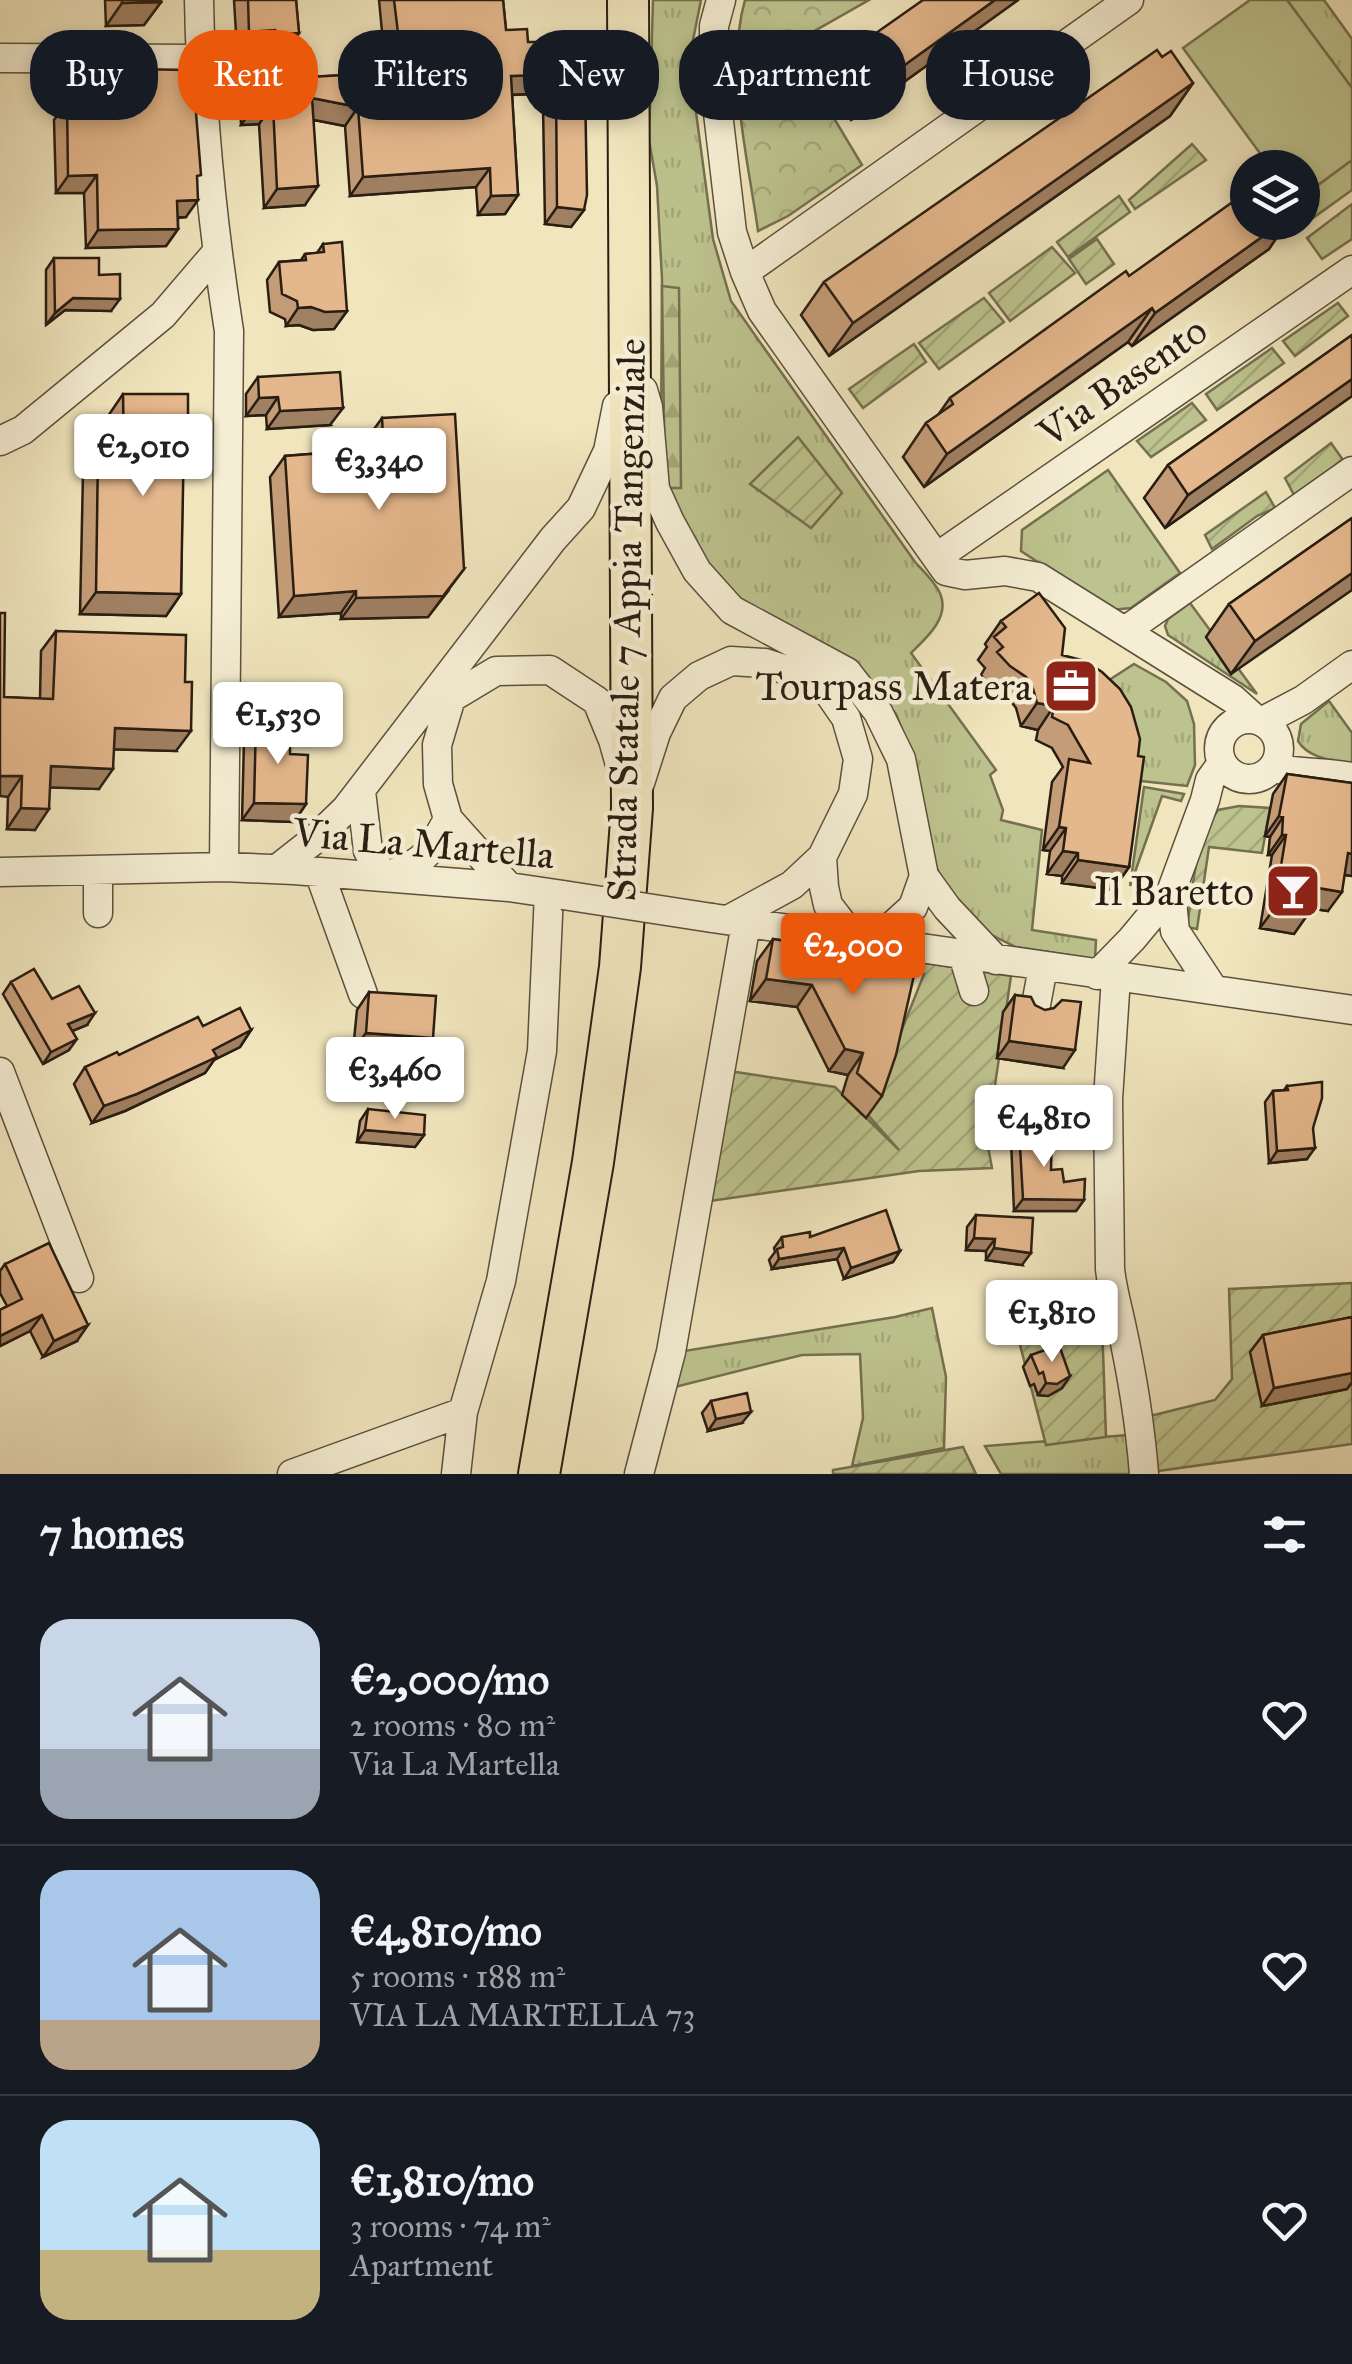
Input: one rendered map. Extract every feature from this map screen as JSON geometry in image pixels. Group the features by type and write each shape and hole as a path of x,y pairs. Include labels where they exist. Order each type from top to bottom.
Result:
{"highway":[{"name":"Strada Statale 7 Appia Tangenziale","path":"539,1474 599,1123 620,967 632,808 628,0"}],"street":[{"path":"199,0 200,30"},
{"path":"721,0 714,26 714,79 732,232 745,272 762,311 946,571 965,575 1004,571 1038,578 1233,699 1299,774 1340,775"},
{"path":"745,272 1130,0"},
{"path":"0,58 178,59"},
{"path":"205,120 217,252 230,331 224,867"},
{"path":"0,440 23,430 162,315 217,252"},
{"name":"Via Basento","path":"937,557 1352,270"},
{"path":"277,869 346,809 553,538 581,508 608,451 629,348"},
{"path":"629,348 648,406 656,489 696,571 732,610 848,672 878,712 901,759 924,876 996,960"},
{"path":"1125,631 1352,471"},
{"path":"632,808 656,732 673,698 699,676 731,661 764,662 802,675 828,692 846,718 858,759 853,794 822,856 792,886 729,920 701,1228 639,1474"},
{"path":"1204,800 1224,784 1256,778 1269,738 1303,700 1352,665"},
{"path":"509,887 448,818 438,784 437,745 451,698 496,671 550,670 597,701 613,740 632,808"},
{"path":"1199,678 1222,734"},
{"path":"1246,779 1236,776 1222,762 1222,734 1237,721 1269,738"},
{"path":"1144,1474 1139,1418 1110,1269 1106,976 1171,892 1210,780 1222,762"},
{"path":"361,790 368,851 384,877 413,866 433,846 448,818"},
{"path":"822,856 828,904 854,940 890,928 913,908 924,876"},
{"name":"Via La Martella","path":"0,872 224,867 509,887 1352,1010"},
{"path":"98,870 98,913"},
{"path":"320,872 364,994"},
{"path":"1171,892 1176,931 1214,990"},
{"path":"456,1474 463,1412 502,1281 542,1051 556,894"},
{"path":"964,955 974,991"},
{"path":"1035,1010 1043,967"},
{"name":"Via La Martella","path":"1253,996 1352,994"},
{"path":"0,1072 79,1278"},
{"path":"292,1474 463,1412"}],"green space":[{"path":"653,0 701,0 695,30 679,30 679,120 697,120 713,239 731,301 939,592 943,604 939,620 911,653 996,770 990,775 1003,810 1001,820 1042,830 1032,930 1096,940 1095,959 1016,947 975,927 950,897 930,853 911,753 896,714 871,685 735,598 710,573 665,488 661,442 662,279 657,186 649,140 650,120 659,120 659,30 652,30"},
{"path":"745,0 869,0 816,30 739,30"},
{"path":"1250,0 1287,0 1352,88 1352,160 1320,184 1320,150 1258,150 1183,48"},
{"path":"1287,0 1324,0 1352,39 1352,88"},
{"path":"742,120 835,120 862,165 788,216 758,231"},
{"path":"1192,144 1206,160 1135,209 1129,200"},
{"path":"1352,160 1352,190 1320,213 1320,184"},
{"path":"1119,196 1130,212 1068,257 1057,242"},
{"path":"1352,204 1352,239 1322,259 1308,240 1320,240 1320,228"},
{"path":"1097,239 1114,264 1086,284 1069,259"},
{"path":"1052,247 1075,273 1010,321 989,293"},
{"path":"662,286 679,288 681,488 665,488"},
{"path":"984,298 1004,322 939,369 919,343"},
{"path":"1338,303 1348,316 1295,356 1283,341"},
{"path":"914,344 926,362 863,408 849,389"},
{"path":"1272,348 1284,363 1217,410 1206,394"},
{"path":"1192,403 1206,420 1151,457 1137,441"},
{"path":"798,437 842,493 811,528 750,484"},
{"path":"1331,443 1343,460 1294,495 1285,478"},
{"path":"1108,470 1180,573 1131,608 1111,610 1021,551 1022,530"},
{"path":"1266,492 1275,508 1257,516 1212,549 1205,535"},
{"path":"1190,603 1257,694 1168,635 1168,619"},
{"path":"1134,664 1166,682 1187,701 1194,724 1195,765 1187,786 1122,779 1086,695"},
{"path":"1329,701 1352,733 1352,764 1315,755 1298,741 1301,724"},
{"path":"1144,787 1184,794 1181,801 1162,796 1130,886"},
{"path":"1239,806 1270,808 1262,853 1209,847 1197,929 1187,927 1196,866 1210,823 1218,810"},
{"path":"906,960 1011,976 994,1092 978,1092 992,1168 919,1171 696,1203 729,1071 835,1087 899,1150 868,1115 924,974"},
{"path":"1352,1283 1352,1444 1158,1471 1150,1416 1215,1400 1232,1379 1229,1289"},
{"path":"1101,1293 1106,1437 1046,1445 1013,1318 1033,1318 1033,1307"},
{"path":"932,1308 946,1377 944,1448 852,1466 863,1418 860,1354 802,1355 671,1388 684,1351"},
{"path":"1141,1434 1143,1474 1001,1474 985,1446"},
{"path":"963,1447 976,1474 833,1474 833,1470"}],"building":[{"path":"160,0 161,2 122,3"},
{"path":"248,0 296,0 299,30 249,30"},
{"path":"394,0 503,0 506,30 527,29 523,30 523,76 511,76 518,195 491,196 490,168 363,177 359,120 503,120 503,30 398,30"},
{"path":"923,0 995,0 953,30 926,30 926,50 906,64 906,30 880,30"},
{"path":"1157,50 1162,57 1171,51 1193,83 853,323 824,282 1057,120 1090,120 1090,97"},
{"path":"158,69 178,70 178,120 197,120 201,175 197,176 198,200 177,201 178,229 98,230 97,175 68,176 67,120 158,120"},
{"path":"338,75 338,103 318,99 318,76"},
{"path":"274,120 314,120 318,186 277,189"},
{"path":"556,120 586,120 584,210 557,207"},
{"path":"1230,204 1230,240 1258,240 1155,313 1152,308 947,454 926,423 953,404 950,398 1126,271 1129,276"},
{"path":"342,242 347,311 298,308 297,301 282,294 279,262 306,260 305,254 324,252 323,244"},
{"path":"54,258 99,258 99,275 120,274 120,299 73,298 55,313"},
{"path":"1352,335 1352,379 1188,495 1168,465"},
{"path":"340,372 343,408 280,411 278,397 259,398 258,377"},
{"path":"123,394 188,394 181,594 96,592 98,452 124,452"},
{"path":"455,414 464,569 443,596 356,598 356,591 294,596 285,456 348,451 347,437 383,436 382,418"},
{"path":"1352,518 1352,573 1255,641 1229,604"},
{"path":"1039,593 1065,628 1062,655 1085,661 1102,672 1120,689 1131,707 1140,739 1138,756 1144,757 1129,867 1078,860 1078,853 1063,851 1066,828 1059,827 1069,759 1090,763 1068,725 1052,717 1054,706 1037,703 1026,677 997,652 1003,647 994,637 1006,627 1001,621"},
{"path":"0,613 5,613 4,697 53,699 56,631 186,635 185,682 192,682 191,731 115,728 113,769 51,766 49,809 21,808 22,776 0,776"},
{"path":"256,722 290,723 290,754 308,755 306,804 254,803"},
{"path":"1287,774 1352,783 1352,854 1348,853 1342,892 1312,887 1308,914 1274,909 1286,835 1282,835 1283,817 1279,816"},
{"path":"773,939 917,962 896,1055 882,1096 857,1073 863,1053 845,1049 812,985 766,979"},
{"path":"34,969 52,999 79,986 95,1013 68,1024 77,1039 51,1052 11,982"},
{"path":"369,992 436,996 433,1038 366,1033"},
{"path":"1015,995 1031,997 1035,1005 1045,1010 1062,1000 1081,1002 1075,1050 1009,1041"},
{"path":"240,1008 251,1030 213,1050 217,1057 104,1106 85,1067 198,1017 203,1026"},
{"path":"1322,1082 1322,1098 1313,1128 1315,1148 1277,1151 1273,1091"},
{"path":"368,1109 425,1115 424,1135 365,1130"},
{"path":"1019,1129 1052,1130 1051,1170 1062,1169 1064,1182 1085,1179 1084,1200 1023,1199"},
{"path":"886,1210 900,1251 851,1268 844,1248 779,1259 777,1249 783,1247 782,1237 810,1232 810,1237"},
{"path":"976,1215 1033,1218 1031,1253 994,1248 995,1239 974,1238"},
{"path":"49,1243 88,1325 54,1341 42,1315 0,1336 0,1310 22,1299 5,1264"},
{"path":"1097,1288 1098,1307 1074,1311 1073,1293"},
{"path":"1352,1317 1352,1373 1274,1388 1263,1335"},
{"path":"1059,1345 1070,1376 1057,1384 1046,1383 1031,1355"},
{"path":"747,1393 751,1412 716,1419 711,1401"}],"place":[{"name":"Tourpass Matera","path":"1071,686"},
{"name":"Il Baretto","path":"1293,891"}]}
